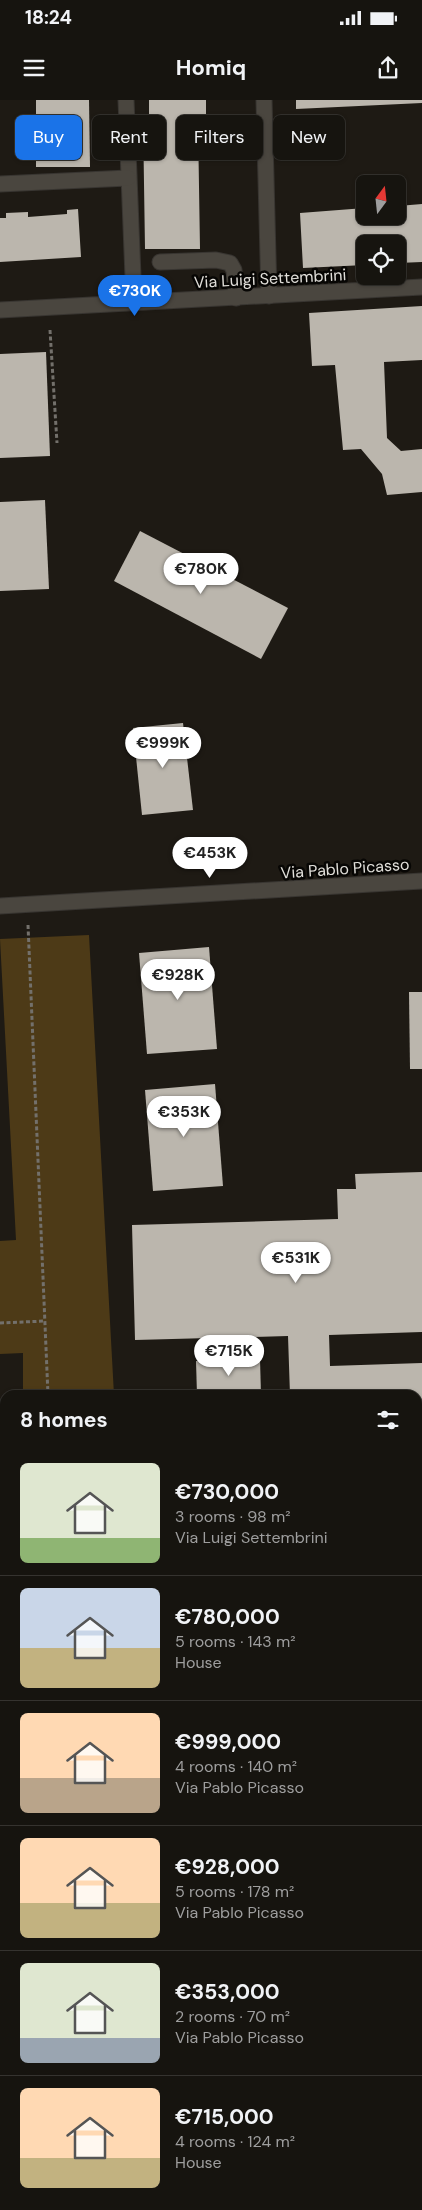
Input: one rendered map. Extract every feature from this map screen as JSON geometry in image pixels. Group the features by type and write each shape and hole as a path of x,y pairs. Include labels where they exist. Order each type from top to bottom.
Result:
{"street":[{"path":"126,100 134,302"},
{"path":"264,100 269,296"},
{"path":"0,184 128,178"},
{"path":"160,262 216,260 230,263 234,270 236,298"},
{"name":"Via Luigi Settembrini","path":"0,310 422,286"},
{"name":"Via Pablo Picasso","path":"0,906 422,881"}],"path":[{"path":"49,307 57,443"},
{"path":"27,905 48,1390"},
{"path":"0,1323 45,1321"}],"shaded area":[{"path":"89,935 114,1390 23,1390 23,1353 0,1354 0,1241 16,1240 0,939"}],"building":[{"path":"36,100 89,100 90,167 36,167 36,160 82,160 82,115 36,115"},
{"path":"149,100 206,100 206,115 176,115 176,160 199,160 200,249 145,249 144,160 166,160 166,115 149,115"},
{"path":"296,100 422,100 422,103 296,109"},
{"path":"422,204 422,262 406,263 406,235 356,235 356,265 303,268 300,213 356,209 356,225 406,225 406,205"},
{"path":"78,209 81,257 0,262 0,218 6,218 6,213 28,212 28,217 67,214 67,210"},
{"path":"422,306 422,360 384,362 387,438 401,451 422,449 422,492 387,495 382,474 361,449 343,450 335,365 312,366 309,313"},
{"path":"46,352 50,456 0,458 0,354"},
{"path":"45,500 49,589 0,591 0,502"},
{"path":"140,531 288,608 261,659 114,581"},
{"path":"183,723 193,810 142,815 133,728"},
{"path":"209,947 217,1049 147,1054 139,953"},
{"path":"409,992 422,992 422,1069 410,1069"},
{"path":"215,1084 223,1186 153,1191 145,1090"},
{"path":"422,1172 422,1332 329,1335 330,1366 422,1363 422,1390 290,1390 288,1336 135,1340 132,1225 338,1219 337,1189 356,1189 355,1174"},
{"path":"260,1359 261,1390 197,1390 196,1361"}]}
